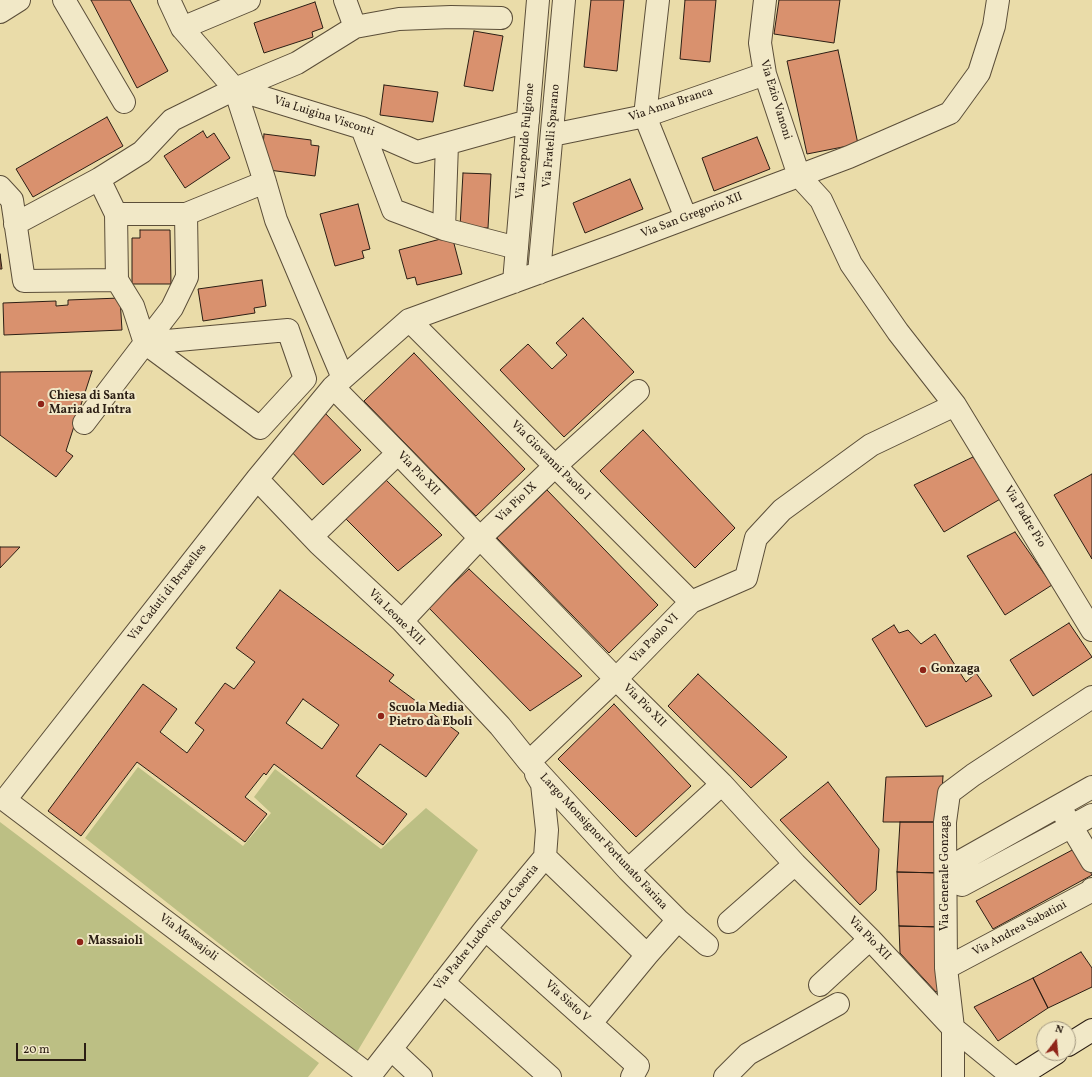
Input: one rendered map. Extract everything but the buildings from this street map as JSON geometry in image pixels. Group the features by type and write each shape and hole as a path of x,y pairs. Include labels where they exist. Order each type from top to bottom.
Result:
{"street":[{"path":"0,12 19,0"},
{"path":"64,0 124,102"},
{"path":"168,0 182,28 234,89 276,220 338,383"},
{"path":"182,28 249,0"},
{"path":"345,0 355,27"},
{"name":"Via Leopoldo Fulgione","path":"514,282 538,0"},
{"name":"Via Fratelli Sparano","path":"539,273 564,0"},
{"path":"658,0 645,116 686,218"},
{"name":"Via Ezio Vanoni","path":"765,0 760,43 765,74 799,176"},
{"name":"Via San Gregorio XII","path":"338,383 409,320 850,157 950,113 979,73 994,26 998,0"},
{"path":"15,224 99,179 142,152 172,120 234,89 297,63 355,27 399,19 451,17 501,18"},
{"name":"Via Anna Branca","path":"552,136 645,116 765,74"},
{"name":"Via Luigina Visconti","path":"234,89 362,128 417,152 528,121"},
{"path":"362,128 393,210 444,229 517,248"},
{"path":"444,229 447,144"},
{"name":"Via Padre Pio","path":"799,176 821,200 851,264 898,332 955,405 1092,630"},
{"path":"99,179 116,214 117,280 133,306 145,343 260,428 305,379 288,330 145,343"},
{"path":"116,214 186,214 265,182"},
{"path":"0,187 12,200 24,281 117,280"},
{"path":"84,423 172,308 187,277 186,214"},
{"name":"Via Giovanni Paolo I","path":"409,320 691,602"},
{"name":"Via Pio XII","path":"338,383 398,453 616,679 722,784 795,864 870,940 953,1028 1013,1077"},
{"name":"Via Caduti di Bruxelles","path":"5,800 257,479 338,383"},
{"name":"Via Pio IX","path":"402,621 480,538 555,466 638,391"},
{"name":"Via Paolo VI","path":"529,762 616,679 691,602 746,578 756,538 782,510 871,445 955,405"},
{"path":"312,536 398,453"},
{"name":"Via Leone XIII","path":"257,479 312,536 402,621 500,726 529,762"},
{"name":"Via Generale Gonzaga","path":"953,1077 953,1028 946,968 945,822 950,793 973,774 1092,697"},
{"name":"Via Padre Ludovico da Casoria","path":"370,1076 485,929 544,857 546,830 542,784 529,762"},
{"name":"Largo Monsignor Fortunato Farina","path":"529,762 628,870 678,920 707,945"},
{"path":"628,870 722,784"},
{"path":"1092,787 959,862 946,879 962,885 1092,815"},
{"name":"Via Massajoli","path":"5,800 370,1076"},
{"path":"1059,806 1092,861"},
{"path":"544,857 647,955"},
{"path":"729,922 795,864"},
{"name":"Via Andrea Sabatini","path":"946,968 1092,893"},
{"name":"Largo Monsignor Fortunato Farina","path":"590,1023 678,920"},
{"name":"Via Sisto V","path":"485,929 638,1066 632,1077"},
{"path":"820,985 870,940"},
{"path":"443,982 550,1077"},
{"path":"725,1077 748,1054 838,1004"},
{"path":"1076,1040 1092,1030"},
{"path":"391,1049 421,1077"},
{"path":"1018,1077 1043,1061"}],"green space":[{"path":"138,767 243,846 271,813 254,797 275,769 381,849 426,808 478,850 357,1052 85,838"},
{"name":"Massaioli","path":"0,822 319,1063 308,1077 0,1077"}],"place":[{"name":"Chiesa di Santa Maria ad Intra","path":"41,404"},
{"name":"Gonzaga","path":"923,670"},
{"name":"Scuola Media Pietro da Eboli","path":"381,716"},
{"name":"Massaioli","path":"80,942"}]}
